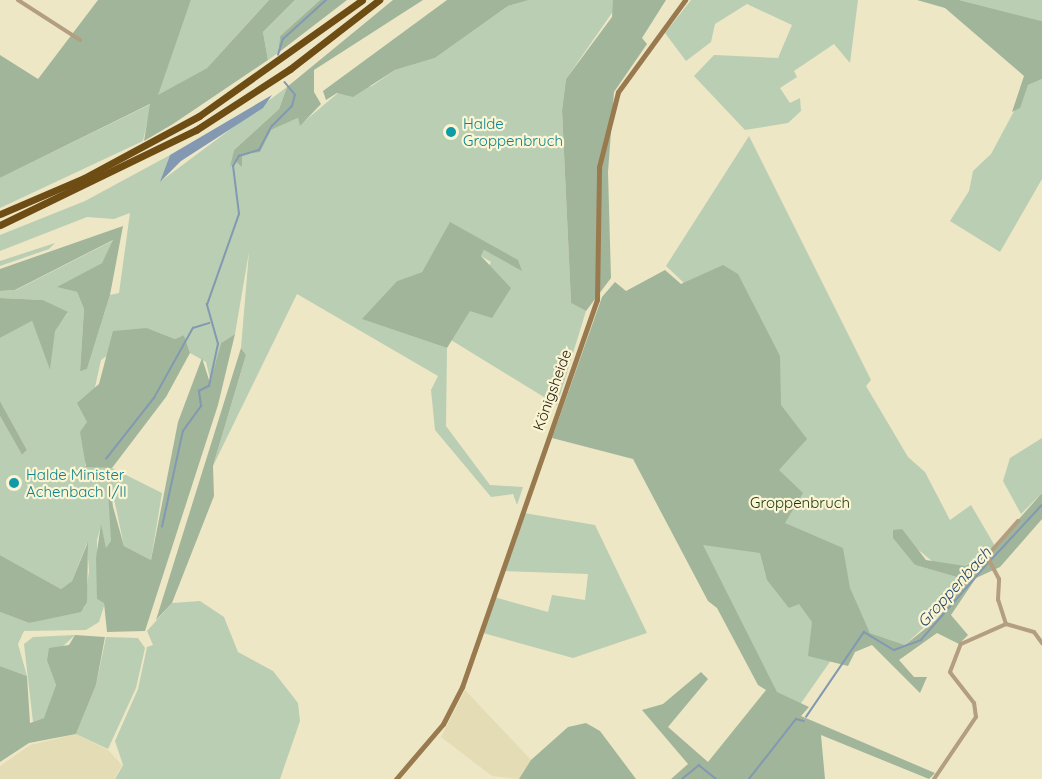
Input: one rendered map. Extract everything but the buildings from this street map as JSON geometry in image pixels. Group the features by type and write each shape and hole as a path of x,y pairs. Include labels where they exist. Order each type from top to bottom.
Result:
{"highway":[{"path":"0,214 84,178 199,116 362,0"},
{"path":"0,225 196,130 290,69 379,0"}],"main road":[{"name":"Königsheide","path":"396,779 444,724 462,687 597,300 599,166 618,92 685,0"}],"street":[{"path":"18,0 80,40"},
{"path":"1006,624 998,600 999,579 989,564 1018,521"},
{"path":"934,779 976,712 952,677 952,661 969,638 1006,624 1034,632 1042,643"}],"shaded area":[{"path":"465,690 533,762 519,779 492,776 441,737"},
{"path":"76,734 108,750 122,765 114,779 0,779 0,766 30,745"}],"green space":[{"path":"98,0 191,0 158,95 207,68 269,0 295,0 263,32 268,60 173,124 144,141 150,104 0,178 0,55 38,79"},
{"path":"191,0 269,0 207,68 157,96"},
{"path":"295,0 320,0 280,36 278,53 268,60 263,32"},
{"path":"320,0 347,0 278,53 280,36"},
{"path":"393,0 423,0 314,70 314,92 321,104 300,126 298,118 271,130 260,152 242,154 242,167 235,161 230,167 234,150 279,109 287,87"},
{"path":"447,0 529,0 508,6 435,58 395,70 353,97 337,93 326,100 323,91"},
{"path":"529,0 613,0 614,10 566,79 562,110 571,303 586,311 557,405 451,340 491,262 481,256 484,250 522,270 450,223 422,272 397,281 363,319 447,348 446,426 490,485 523,487 517,505 513,494 491,497 435,430 431,390 438,376 297,294 213,466 246,355 241,348 249,252 235,334 221,343 211,383 206,362 190,353 184,335 175,339 147,328 101,360 87,423 85,466 112,468 162,493 151,560 124,546 113,494 112,541 106,549 101,526 97,540 97,599 105,603 99,622 86,630 24,631 18,644 27,676 0,666 0,612 29,623 84,608 89,571 87,543 72,581 61,589 0,555 0,416 22,455 27,450 0,401 0,338 32,321 50,369 54,331 68,313 43,300 0,298 0,291 16,290 114,240 102,263 58,287 77,292 84,309 80,370 87,369 110,295 119,293 130,213 114,219 87,217 0,251 0,235 85,201 170,155 161,181 287,87 279,109 234,150 231,166 234,161 242,166 242,154 271,130 298,118 300,125 338,93 372,86 395,70 435,58 508,6"},
{"path":"613,0 666,0 642,38 647,44 614,92 608,172 611,278 586,311 571,303 562,110 566,79 612,17"},
{"path":"691,0 858,0 850,63 834,44 794,71 797,77 780,88 790,103 800,98 801,111 788,123 745,130 694,76 714,55 778,58 792,25 747,4 715,24 711,42 686,61 665,33"},
{"path":"917,0 959,0 1042,21 1042,79 1028,85 1020,108 1012,112 1024,76 945,8"},
{"path":"959,0 1042,0 1042,21"},
{"path":"1042,79 1042,179 1000,252 950,221 969,191 973,171 991,154 1028,85"},
{"path":"151,104 143,141 0,208 0,178"},
{"name":"Groppenbruch","path":"749,136 871,380 866,386 908,457 925,472 950,520 971,505 995,546 965,566 938,566 916,548 910,556 915,565 960,578 964,585 953,600 905,645 870,633 862,616 748,779 708,762 773,686 643,457 690,306 683,282 666,266"},
{"path":"450,222 518,260 522,271 484,250 481,256 511,288 492,318 470,311 447,348 362,319 397,281 422,272"},
{"path":"123,226 110,295 87,369 80,371 84,309 77,292 57,287 102,263 113,240 15,290 0,291 0,269"},
{"path":"55,243 49,249 0,266 0,261"},
{"path":"723,265 738,274 780,356 781,405 807,439 779,470 803,493 785,523 843,548 850,588 870,633 905,645 936,620 964,585 960,578 915,565 893,538 893,530 902,529 926,560 965,566 988,554 1042,493 1042,519 1000,567 976,578 951,615 968,635 959,644 937,633 899,660 914,677 927,677 920,693 872,645 855,652 848,666 808,656 812,622 799,604 789,608 767,580 760,553 703,545 777,692 809,707 801,716 935,773 929,779 821,735 825,779 671,779 688,764 642,710 663,704 701,672 708,679 668,727 708,762 766,690 758,685 717,608 708,601 633,459 552,438 602,297 615,282 626,291 665,270 681,284"},
{"path":"0,298 43,300 68,312 55,331 50,370 32,321 0,338"},
{"path":"147,328 175,339 184,335 190,353 166,397 112,468 86,467 80,432 87,422 77,403 99,384 113,331"},
{"path":"235,334 218,405 145,631 107,632 104,603 97,599 96,558 101,524 106,548 111,541 108,489 124,546 151,560 178,422 202,358 210,383 221,343"},
{"path":"241,348 246,355 213,466 214,496 172,603 156,620"},
{"path":"0,401 27,450 22,455 0,416"},
{"path":"1042,438 1042,493 1021,514 1003,481 1010,458"},
{"path":"524,513 595,525 647,633 573,658 483,633 494,597 548,612 552,595 585,600 588,574 503,571"},
{"path":"88,542 87,602 81,612 29,623 0,612 0,555 61,589 72,581"},
{"path":"200,601 224,617 238,652 273,671 298,703 300,721 280,779 115,779 123,765 115,741 138,689 147,647 153,645 147,631 172,603"},
{"path":"75,635 47,661 56,685 45,718 33,722 24,644 33,637"},
{"path":"75,635 105,637 96,685 76,734 29,743 0,762 0,666 27,676 30,723 44,718 56,685 47,661 49,648 69,645"},
{"path":"106,637 138,638 145,648 136,688 108,749 76,734 96,685"},
{"path":"586,723 600,731 636,779 519,779 531,760 568,727"}],"water":[{"path":"272,95 263,108 181,161 160,182 170,155"}],"waterway":[{"path":"278,55 283,39 326,0"},
{"path":"162,527 183,431 201,406 199,391 209,386 218,344 207,305 239,214 233,166 239,156 259,150 272,126 292,106 295,95 285,83"},
{"path":"106,459 154,398 193,328 209,323"},
{"name":"Groppenbach","path":"991,560 1042,505"},
{"name":"Groppenbach","path":"806,717 864,632 894,650 921,640 988,563"},
{"name":"Groppenbach","path":"749,779 796,719 804,721"},
{"path":"682,779 699,765 716,779"}],"place":[{"name":"Halde Groppenbruch","path":"451,132"},
{"name":"Halde Minister Achenbach I/II","path":"14,483"}]}
